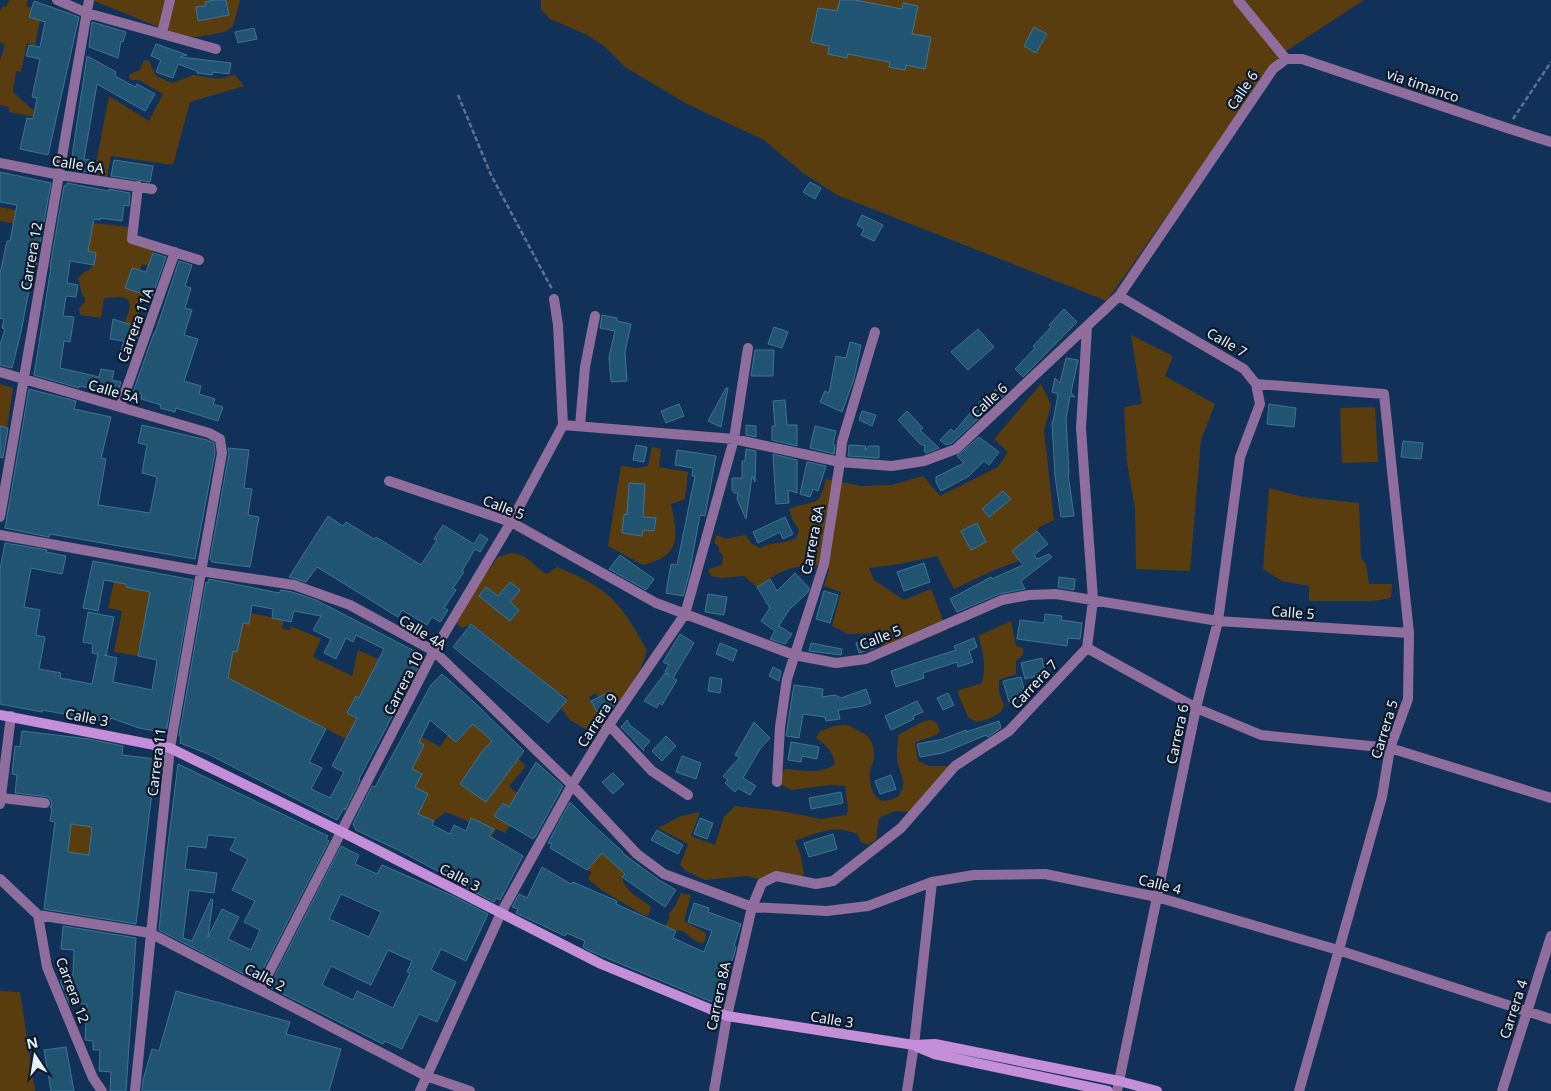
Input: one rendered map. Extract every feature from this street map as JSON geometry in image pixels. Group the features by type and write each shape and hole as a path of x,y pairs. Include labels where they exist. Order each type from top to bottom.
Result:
{"main road":[{"name":"Calle 3","path":"0,715 170,748 342,832 601,964 727,1016 914,1046 934,1054 1108,1091"},
{"name":"Calle 3","path":"914,1046 935,1044 1118,1086 1157,1091"}],"street":[{"path":"57,0 87,13 216,49"},
{"name":"Carrera 12","path":"0,517 89,0"},
{"path":"162,33 170,0"},
{"path":"1238,0 1286,59"},
{"name":"via timanco","path":"1286,59 1302,59 1551,142"},
{"name":"Calle 6","path":"563,425 734,439 840,462 892,466 924,461 956,449 1119,296 1273,69 1286,59"},
{"name":"Calle 6A","path":"0,163 60,175 152,189"},
{"path":"138,186 132,239 200,260"},
{"name":"Carrera 11A","path":"120,407 176,252"},
{"name":"Calle 7","path":"1119,296 1244,369 1256,384"},
{"path":"554,299 558,325 563,425"},
{"path":"580,426 586,367 595,316"},
{"path":"1087,327 1081,428 1093,600 1087,648 1196,708 1261,735 1390,748 1551,798"},
{"name":"Carrera 8A","path":"777,782 780,727 787,679 824,564 842,442 875,332"},
{"name":"Carrera 9","path":"420,1091 501,913 572,785 609,725 684,614 734,439 748,348"},
{"name":"Calle 5A","path":"0,372 208,433 220,439"},
{"name":"Carrera 5","path":"1256,384 1384,394 1409,633 1408,698 1390,748 1382,797 1298,1091"},
{"name":"Carrera 6","path":"1118,1086 1196,708 1218,621 1240,457 1260,404 1256,384"},
{"name":"Carrera 10","path":"260,990 434,651 511,522 563,425"},
{"name":"Carrera 11","path":"135,1091 170,748 222,453 220,439"},
{"name":"Calle 5","path":"389,481 511,522 656,603 794,655 836,663 866,659 1002,600 1029,595 1056,594 1218,621 1409,633"},
{"name":"Calle 4A","path":"0,535 200,571 294,585 350,605 434,651 572,785 637,854 664,874 752,907"},
{"name":"Carrera 7","path":"752,907 762,883 776,876 816,884 833,881 901,828 955,766 1009,732 1087,648"},
{"path":"11,716 4,739 1,801 45,803"},
{"path":"609,725 652,771 688,795"},
{"name":"Calle 4","path":"752,907 827,911 868,906 932,882 974,875 1045,874 1158,897 1338,950 1551,1019"},
{"path":"0,879 38,915"},
{"path":"907,1091 914,1046 932,882"},
{"name":"Carrera 8A","path":"714,1091 727,1016 752,907"},
{"name":"Carrera 12","path":"38,915 47,967 93,1078 102,1091"},
{"name":"Calle 2","path":"38,915 150,933 426,1076 470,1091"},
{"name":"Carrera 4","path":"1502,1091 1551,936"}],"path":[{"path":"1507,128 1551,62"},
{"path":"458,95 491,174 552,288 554,299"}],"shaded area":[{"path":"9,0 28,0 26,6 32,8 40,20 35,45 27,43 21,72 16,71 13,92 35,112 35,117 9,112 9,107 0,105 0,60 5,45 0,42 0,11 3,6 6,7"},
{"path":"92,0 240,0 233,26 225,32 197,37 178,35"},
{"path":"541,0 1364,0 1280,55 1107,301 837,195 803,173 764,140 687,104 625,67 604,46 587,35 550,19 541,9"},
{"path":"144,60 149,61 156,76 172,83 194,75 218,79 235,75 244,86 190,102 173,165 111,156 107,177 94,174 109,96 149,121 163,94 139,80 129,78 129,75 140,70"},
{"path":"0,207 24,212 21,225 0,221"},
{"path":"93,223 129,227 128,240 155,247 148,266 142,264 140,270 126,288 145,295 134,326 125,323 130,306 128,299 122,297 104,298 101,318 80,315 79,308 85,302 85,298 82,295 78,278 92,267 96,253 88,251"},
{"path":"1131,335 1173,356 1165,376 1215,404 1201,440 1190,571 1136,569 1135,509 1127,462 1124,407 1142,404"},
{"path":"0,384 13,388 7,428 0,426"},
{"path":"1041,384 1051,405 1044,430 1054,520 1039,527 1037,531 1012,551 1019,561 994,570 954,589 937,556 869,568 874,580 904,600 931,589 947,630 885,656 876,633 848,634 832,626 841,592 824,586 829,570 819,565 787,569 757,587 744,576 721,578 711,576 708,570 722,565 723,555 719,552 719,547 714,542 717,535 725,539 745,535 752,544 760,548 797,537 799,530 792,519 789,509 818,500 826,479 861,486 892,485 923,476 940,496 998,467 1008,452 994,439","holes":["1003,491 1010,500 989,517 982,509","977,523 986,542 971,549 961,531"]},
{"path":"1375,407 1378,462 1342,463 1340,408"},
{"path":"652,447 661,449 659,467 688,472 685,499 671,504 676,535 671,550 656,561 643,565 608,546 621,466 637,468 648,466","holes":["624,515 656,518 654,531 643,530 642,536 622,533"]},
{"path":"1269,488 1303,497 1359,503 1361,559 1366,564 1369,584 1392,584 1391,598 1373,601 1309,601 1309,586 1282,581 1263,569"},
{"path":"511,553 518,554 527,558 547,574 557,567 578,576 610,597 631,622 647,651 641,668 619,705 611,691 598,697 596,693 589,697 597,712 608,723 598,728 587,730 570,720 561,708 568,698 556,691 472,624 462,628 455,622 498,557","holes":["510,582 520,590 510,602 519,610 511,621 479,596 486,587 498,596"]},
{"path":"114,582 126,584 126,587 150,592 138,656 114,652 122,611 108,608"},
{"path":"251,613 284,620 282,629 290,630 291,626 321,639 313,657 352,676 358,650 378,659 374,668 389,676 359,698 356,696 347,713 357,719 346,739 228,678 233,651 237,651 242,623 249,624"},
{"path":"1011,621 1016,646 1023,648 1023,655 1016,661 1016,674 999,680 999,693 1004,705 1001,712 988,719 976,722 968,717 957,691 982,683 984,659 978,636"},
{"path":"931,720 937,723 940,732 915,743 918,761 929,766 950,766 909,812 895,811 879,818 876,840 868,845 861,842 857,834 840,830 826,831 795,841 801,856 804,874 795,882 762,880 747,876 705,880 686,871 680,865 688,844 658,828 681,816 700,812 691,836 715,845 724,817 735,806 781,811 821,819 846,815 848,811 845,786 830,785 792,790 779,784 780,777 785,769 817,771 835,764 833,755 816,738 819,732 839,725 849,726 869,738 874,749 870,772 872,790 880,800 892,799 899,796 903,783 897,761 898,735 922,722"},
{"path":"473,724 492,741 481,753 515,756 526,766 509,786 518,794 509,807 502,803 494,816 510,825 505,833 496,829 488,842 470,822 446,812 434,821 414,813 405,783 422,774 412,769 424,745 418,742 422,737 440,747 448,735 457,742"},
{"path":"71,824 93,826 87,871 68,852 69,847 66,846"},
{"path":"623,852 634,862 622,877 626,887 651,907 648,916 643,915 603,891 588,879 591,872 587,870 602,853 613,863"},
{"path":"681,893 691,895 684,921 706,933 706,939 703,943 694,940 680,931 667,931 664,929 670,917 668,915"},
{"path":"0,991 20,992 35,1091 0,1091"}],"building":[{"path":"226,0 229,15 198,21 196,7 206,6 205,2"},
{"path":"840,0 855,0 902,9 903,3 918,6 912,34 931,37 925,69 906,65 905,70 889,67 890,62 848,54 847,58 828,54 829,46 811,42 818,8 837,11"},
{"path":"34,1 79,17 48,155 20,149 27,118 33,119 37,98 32,97 40,59 26,56 29,45 40,47 45,22 29,17"},
{"path":"92,22 126,32 123,42 121,41 118,58 89,47"},
{"path":"1034,27 1047,34 1036,53 1024,46"},
{"path":"254,28 257,39 238,43 235,32"},
{"path":"156,44 187,55 180,57 231,63 229,74 213,72 212,75 197,73 197,71 178,64 173,78 156,72 161,60 151,56"},
{"path":"87,56 116,72 115,76 135,87 137,84 155,94 145,111 97,84 84,159 90,160 88,172 70,170"},
{"path":"114,160 153,166 150,182 111,176"},
{"path":"0,172 51,183 36,265 34,264 12,368 0,365 0,345 5,329 2,328 4,319 0,318 0,274 7,241 10,241 17,205 0,202"},
{"path":"810,182 821,188 815,199 803,192"},
{"path":"67,183 130,193 129,206 124,205 122,221 94,219 88,251 96,253 94,265 70,261 67,283 78,285 76,297 66,296 63,316 74,317 70,342 64,341 60,368 99,377 101,369 114,371 112,380 121,382 117,394 79,386 79,388 34,375 50,267 64,186"},
{"path":"862,215 883,225 874,241 861,235 864,229 857,225"},
{"path":"153,253 166,257 152,297 125,288 132,268 146,272"},
{"path":"179,261 192,265 185,286 191,288 185,308 192,310 184,335 198,339 184,381 201,386 199,394 215,399 213,404 223,407 218,421 176,408 175,412 160,408 161,405 141,399 142,394 133,392"},
{"path":"1064,309 1077,322 1023,377 1015,369 1035,348 1033,346 1051,327 1049,325"},
{"path":"602,315 617,318 617,321 631,324 625,352 627,381 611,382 609,357 615,331 600,328"},
{"path":"113,319 141,328 131,354 121,350 124,341 110,339"},
{"path":"774,327 788,332 782,348 768,344"},
{"path":"978,329 994,347 968,370 951,352"},
{"path":"850,342 861,345 854,379 842,412 820,402 825,391 829,393 836,356 846,358"},
{"path":"755,350 774,350 773,376 751,376"},
{"path":"1066,358 1078,360 1071,393 1075,397 1070,396 1066,419 1068,474 1074,516 1061,517 1055,476 1052,422 1058,394 1052,392 1055,378 1060,383"},
{"path":"999,386 1006,393 952,443 946,445 940,440 951,429 954,432 983,398 985,400"},
{"path":"726,388 728,388 721,427 708,421"},
{"path":"29,389 76,401 74,409 111,417 101,458 106,459 98,505 150,513 157,477 142,473 147,445 138,443 142,425 214,443 215,453 195,559 50,534 49,537 5,528"},
{"path":"785,400 787,425 797,425 797,446 772,440 772,426 775,426 773,401"},
{"path":"679,404 684,416 666,423 661,411"},
{"path":"1269,404 1296,408 1294,427 1267,424"},
{"path":"862,411 876,415 872,426 859,420"},
{"path":"907,411 923,428 920,430 939,448 926,453 924,451 925,446 920,444 898,420"},
{"path":"746,425 756,426 756,437 746,435"},
{"path":"0,426 8,428 3,458 0,457"},
{"path":"815,426 836,431 833,445 835,445 834,454 810,448"},
{"path":"979,437 999,452 989,465 984,461 969,476 941,491 936,482 936,477 964,463 957,456"},
{"path":"1403,441 1423,443 1421,459 1401,457"},
{"path":"636,445 647,447 644,462 633,460"},
{"path":"849,445 866,446 865,450 869,446 879,446 879,458 848,456"},
{"path":"228,448 249,450 244,488 252,489 248,515 259,517 250,567 212,562 210,559 229,454"},
{"path":"746,449 756,451 755,482 752,476 746,519 737,499 738,493 734,493 732,489 732,478 742,478 742,461 745,461"},
{"path":"677,450 716,456 705,516 700,515 689,575 683,596 666,593 671,564 677,565 695,476 692,476 693,468 675,465"},
{"path":"773,454 797,460 797,493 788,490 789,503 776,504"},
{"path":"807,462 826,466 818,491 813,489 810,497 800,494"},
{"path":"629,483 645,484 643,517 656,518 654,531 643,530 642,536 622,533 624,514 627,515"},
{"path":"1003,491 1011,499 989,517 982,509"},
{"path":"328,516 343,526 346,522 374,539 376,537 421,565 437,540 434,539 443,525 474,544 480,534 488,539 480,552 475,549 462,571 464,572 453,588 456,590 444,608 448,610 440,622 432,617 427,625 402,610 398,617 317,567 306,582 289,577"},
{"path":"785,517 793,534 783,539 780,532 758,543 753,532"},
{"path":"977,523 986,542 971,550 961,531"},
{"path":"1037,531 1048,544 1034,555 1037,559 1049,554 1052,557 1021,581 1025,589 999,594 957,612 950,599 991,577 992,579 1023,565 1012,551"},
{"path":"5,543 47,550 46,552 66,556 62,574 31,568 24,607 40,610 36,635 45,637 39,669 61,673 60,678 92,684 98,654 92,653 93,644 83,642 88,612 114,617 106,655 117,658 113,682 152,690 157,660 138,656 150,592 126,587 126,584 104,580 98,611 83,608 93,561 193,580 166,733 139,728 111,718 109,722 0,704 0,570"},
{"path":"620,555 654,579 646,590 609,569"},
{"path":"924,563 930,582 904,591 897,572"},
{"path":"795,573 809,588 808,592 789,610 778,627 792,634 785,644 770,639 775,631 761,621 770,608 757,587 770,579 777,591"},
{"path":"1059,577 1075,579 1074,590 1058,587"},
{"path":"209,579 279,593 281,590 316,600 424,656 359,779 345,810 344,808 337,820 206,753 180,743 181,736 179,736 206,582 208,583","holes":["252,605 273,609 272,618 291,622 294,611 321,616 313,630 331,639 324,653 336,659 346,638 353,642 356,635 384,649 359,698 356,696 347,713 357,718 332,766 344,772 330,798 311,789 322,768 309,762 326,729 228,678 233,651 237,652 243,623 249,624"]},
{"path":"510,582 520,590 510,602 519,610 510,621 479,596 486,587 498,596"},
{"path":"824,591 838,595 830,623 816,619"},
{"path":"708,594 727,597 724,615 705,612"},
{"path":"1045,614 1062,616 1061,620 1082,623 1080,639 1068,638 1067,646 1017,639 1020,620 1044,623"},
{"path":"471,624 567,700 548,723 453,647"},
{"path":"680,634 694,643 673,678 677,680 662,705 659,703 657,708 644,701 665,673 669,676 665,671 669,665 663,662"},
{"path":"872,638 874,648 859,653 856,643"},
{"path":"974,638 977,647 969,651 973,662 958,667 957,662 923,673 924,678 896,687 891,671 956,650 954,646"},
{"path":"720,643 737,650 733,661 716,654"},
{"path":"811,643 842,649 841,655 809,651"},
{"path":"1042,658 1045,674 1025,679 1021,663"},
{"path":"773,667 781,671 779,681 769,676"},
{"path":"442,674 524,751 486,802 460,784 481,753 492,741 473,724 456,742 430,720 419,742 424,745 412,769 422,774 415,787 428,794 418,814 434,821 432,825 450,834 454,825 466,831 471,818 494,829 489,836 523,856 500,900 496,898 494,902 398,850 356,830 353,824 372,786 375,787 431,685"},
{"path":"710,677 722,679 720,693 708,691"},
{"path":"1021,677 1026,698 1009,702 1003,681"},
{"path":"794,685 823,689 822,697 835,695 841,698 866,689 871,703 838,710 840,719 826,721 825,717 803,714 799,738 786,736"},
{"path":"611,691 617,702 607,712 604,708 597,712 591,701"},
{"path":"948,693 954,705 943,710 937,698"},
{"path":"917,701 923,712 913,716 914,719 891,730 885,716"},
{"path":"627,720 631,727 650,741 643,749 644,751 621,727"},
{"path":"999,721 1001,728 988,737 986,735 943,753 920,757 917,744 943,739 966,730 966,732"},
{"path":"754,722 770,738 760,749 743,778 756,786 750,795 738,788 735,792 725,783 728,780 723,776 740,757 735,755"},
{"path":"22,731 89,739 123,746 122,755 156,759 136,924 44,909 55,822 50,821 52,803 49,797 15,793 17,775 12,774 15,746 20,747","holes":["71,824 92,827 89,855 68,852"]},
{"path":"666,736 676,746 662,761 652,751"},
{"path":"791,742 819,747 817,759 802,756 801,762 788,760"},
{"path":"682,756 701,763 696,779 676,772"},
{"path":"536,762 563,786 533,839 494,816 503,803 509,807"},
{"path":"178,764 328,836 326,839 329,841 257,981 159,930","holes":["208,835 236,838 230,850 248,859 232,890 255,901 244,922 260,930 251,950 228,939 239,917 222,909 208,937 213,900 211,899 192,941 183,938 189,890 214,893 217,873 185,869 188,846 206,848"]},
{"path":"613,773 624,784 613,794 602,782"},
{"path":"891,775 896,789 880,794 875,781"},
{"path":"841,792 843,803 811,809 809,798"},
{"path":"570,802 622,853 676,890 665,907 622,877 625,874 602,853 587,870 550,848 552,844 548,843"},
{"path":"700,818 713,823 707,839 694,834"},
{"path":"657,830 683,845 678,854 651,840"},
{"path":"833,834 837,849 809,857 804,843"},
{"path":"341,846 359,855 355,864 377,874 382,865 455,897 488,914 466,961 441,949 431,970 456,982 437,1022 419,1014 402,1049 385,1041 383,1044 269,987","holes":["341,894 381,912 369,937 329,919","388,950 412,961 407,972 410,973 393,1008 357,991 353,1000 322,985 331,966 371,985"]},
{"path":"542,867 571,884 573,882 617,901 616,904 676,931 673,938 704,952 712,931 688,922 694,903 709,908 708,912 741,924 734,946 736,947 734,955 717,1004 590,951 583,947 585,941 567,933 565,936 516,913 518,909 512,907 519,894 527,898"},
{"path":"63,926 136,938 126,1091 110,1091 111,1072 99,1071 100,1050 93,1050 93,1041 85,1040 87,1004 69,1003 66,990 64,990 61,983 61,975 73,975 74,950 61,949"},
{"path":"176,991 290,1022 286,1034 341,1049 329,1091 142,1091 143,1080 152,1049 159,1051"},
{"path":"66,1047 74,1091 51,1091 44,1050"}]}
